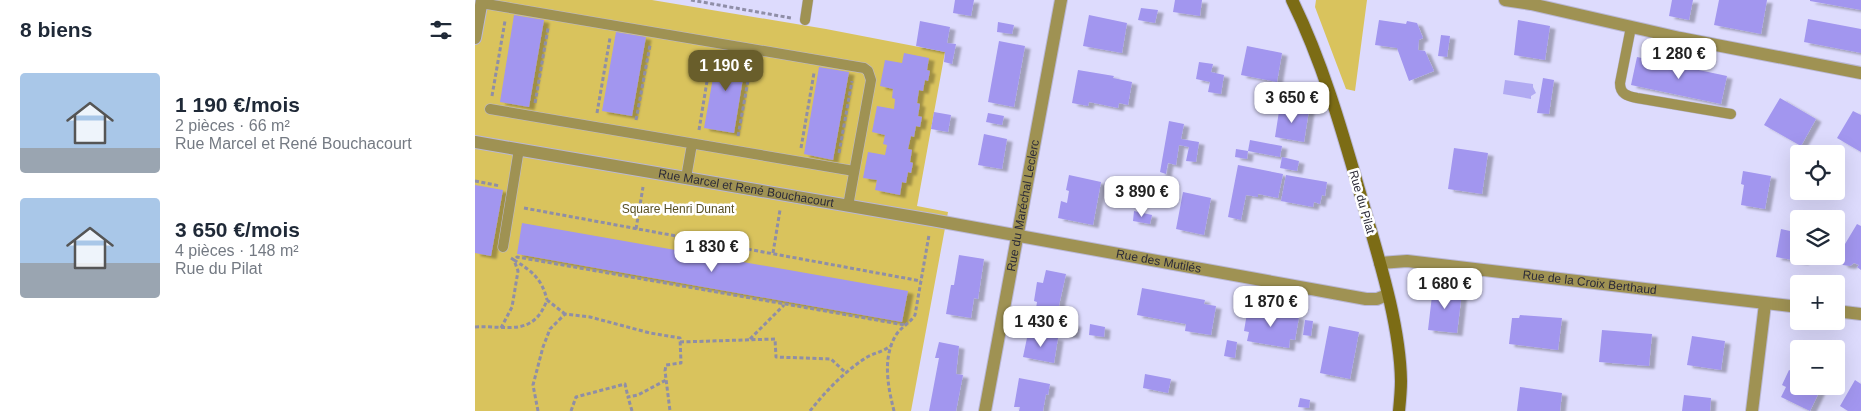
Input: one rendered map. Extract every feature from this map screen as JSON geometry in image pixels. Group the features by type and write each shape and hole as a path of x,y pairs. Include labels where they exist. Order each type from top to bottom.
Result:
{"main road":[{"name":"Rue du Pilat","path":"1292,0 1317,57 1343,134 1380,263 1398,345 1401,381 1399,411"}],"street":[{"name":"Rue du Maréchal Leclerc","path":"985,411 1061,0"},
{"path":"1505,0 1531,2 1631,27 1861,73"},
{"path":"476,31 481,2"},
{"name":"Rue Marcel et René Bouchacourt","path":"475,142 1017,237"},
{"name":"Rue des Mutilés","path":"1017,237 1366,299 1377,299 1387,295"},
{"name":"Rue de la Croix Berthaud","path":"1380,263 1407,261 1790,307"},
{"path":"1752,411 1765,304"},
{"path":"1845,312 1861,314"}],"lane":[{"path":"805,20 808,0"},
{"path":"481,2 864,68 871,76 847,206"},
{"path":"1631,27 1620,83 1620,89 1623,93 1628,97 1731,114"},
{"path":"490,109 854,171"},
{"path":"686,178 694,144"},
{"path":"503,248 519,149"}],"path":[{"path":"691,0 805,20"},
{"path":"490,109 507,7"},
{"path":"595,127 612,25"},
{"path":"694,144 714,42"},
{"path":"532,116 545,43"},
{"path":"799,162 816,59"},
{"path":"634,134 647,60"},
{"path":"735,151 749,77"},
{"path":"841,145 849,94"},
{"path":"475,181 513,188"},
{"path":"636,229 644,181"},
{"path":"773,253 781,204"},
{"path":"510,206 921,281"},
{"path":"894,411 887,387 887,362 896,335 915,315 930,230"},
{"path":"514,260 517,257 905,325"},
{"path":"475,328 493,326 501,328 521,327 533,323 544,308 547,300 544,287 533,273 514,260"},
{"path":"501,328 512,307 518,272 514,260"},
{"path":"547,300 565,314 590,317 650,334 680,338 681,363 665,364 670,411"},
{"path":"749,340 785,304"},
{"path":"538,411 533,385 543,347 550,329 565,314"},
{"path":"680,342 775,339 776,357 831,360 846,373"},
{"path":"809,411 846,373 869,356 884,351 892,344"},
{"path":"628,397 638,395 666,380"},
{"path":"571,411 576,397 625,384 632,411"}],"green space":[{"name":"Square Henri Dunant","path":"475,0 652,0 826,29 945,52 917,206 948,212 911,411 475,411"},
{"path":"1316,0 1367,0 1355,91 1346,89 1315,7"}],"shaded area":[{"path":"1505,80 1533,84 1536,93 1531,96 1531,99 1503,94"}],"building":[{"path":"955,0 974,0 971,16 953,13"},
{"path":"1175,0 1202,0 1200,16 1173,12"},
{"path":"1672,0 1693,0 1689,20 1669,16"},
{"path":"1719,0 1767,0 1761,34 1714,25"},
{"path":"1861,0 1861,10 1810,1"},
{"path":"1141,8 1158,10 1155,23 1138,20"},
{"path":"514,15 544,20 529,107 500,102"},
{"path":"1089,15 1127,23 1122,53 1083,46"},
{"path":"1808,19 1861,29 1861,53 1804,42"},
{"path":"1379,20 1406,24 1407,21 1417,23 1423,38 1419,40 1418,50 1425,51 1434,71 1409,81 1397,48 1375,45"},
{"path":"1518,20 1550,26 1545,60 1514,55"},
{"path":"920,21 950,27 947,43 956,44 952,64 944,62 945,52 916,46"},
{"path":"998,22 1014,25 1012,34 997,32"},
{"path":"616,32 646,37 632,116 602,111"},
{"path":"1441,35 1450,36 1447,57 1438,56"},
{"path":"999,41 1025,46 1014,107 988,102"},
{"path":"1247,46 1282,53 1277,82 1241,75"},
{"path":"718,50 747,54 734,133 704,128"},
{"path":"904,53 929,58 927,70 930,71 928,81 925,80 923,91 919,90 917,103 920,104 918,116 922,117 920,127 916,126 914,137 911,136 908,149 912,150 910,162 913,163 911,173 908,172 906,183 902,182 900,195 875,190 877,180 863,178 868,152 885,155 887,145 883,144 885,135 872,132 877,106 894,109 893,89 880,86 885,60 902,63"},
{"path":"1637,57 1727,76 1721,104 1631,85"},
{"path":"1199,62 1213,64 1211,72 1224,75 1221,94 1208,92 1210,82 1196,79"},
{"path":"819,67 849,72 833,160 804,154"},
{"path":"1078,70 1114,76 1113,78 1132,82 1128,105 1119,103 1118,108 1089,102 1088,106 1072,103"},
{"path":"1543,78 1554,80 1549,114 1537,113"},
{"path":"1780,98 1816,119 1802,145 1764,125"},
{"path":"1280,105 1309,110 1304,142 1275,137"},
{"path":"1853,111 1861,115 1861,152 1837,138"},
{"path":"934,112 951,115 948,132 931,129"},
{"path":"988,113 1004,116 1002,125 986,122"},
{"path":"1169,121 1184,124 1181,139 1199,142 1196,162 1186,161 1189,147 1179,145 1176,165 1168,163 1166,174 1160,172"},
{"path":"984,134 1007,139 1002,169 978,165"},
{"path":"1250,140 1282,146 1280,157 1248,151"},
{"path":"1454,148 1488,153 1482,194 1448,189"},
{"path":"1236,149 1248,151 1247,159 1235,157"},
{"path":"1282,157 1299,161 1297,171 1280,168"},
{"path":"1238,165 1283,174 1278,198 1258,194 1258,197 1246,195 1241,220 1228,217"},
{"path":"1743,171 1771,176 1765,209 1741,205 1744,185 1741,184"},
{"path":"1069,175 1101,182 1093,225 1058,218 1061,201 1067,203 1069,191 1066,190"},
{"path":"1286,175 1327,182 1325,196 1322,195 1320,204 1314,202 1313,207 1281,201"},
{"path":"475,185 503,190 491,256 475,253"},
{"path":"1183,192 1211,198 1204,235 1176,229"},
{"path":"1134,211 1152,215 1150,224 1133,221"},
{"path":"522,223 908,291 902,322 517,254"},
{"path":"1857,224 1861,226 1861,270 1857,267 1859,265 1854,263 1850,266 1843,265 1845,265 1845,244"},
{"path":"1781,229 1790,231 1790,260 1776,257"},
{"path":"959,255 984,259 978,299 974,298 971,318 946,314 951,285 954,285"},
{"path":"1046,270 1066,274 1056,319 1035,315 1037,302 1034,301 1037,282 1043,283"},
{"path":"1433,287 1462,292 1457,333 1428,330"},
{"path":"1142,288 1205,300 1204,304 1216,306 1211,335 1185,331 1186,324 1137,315"},
{"path":"1248,307 1299,317 1295,340 1290,339 1289,348 1247,341 1249,332 1244,331"},
{"path":"1520,315 1562,318 1558,350 1509,344 1512,318 1519,318"},
{"path":"1305,320 1313,321 1311,336 1303,335"},
{"path":"1061,321 1076,324 1074,336 1059,333"},
{"path":"1090,324 1105,327 1104,337 1089,335"},
{"path":"1329,326 1359,332 1350,379 1320,373"},
{"path":"1602,330 1652,334 1649,366 1599,362"},
{"path":"1028,333 1058,338 1054,363 1023,357"},
{"path":"1692,336 1725,341 1721,370 1687,365"},
{"path":"1227,340 1237,342 1235,358 1224,356"},
{"path":"939,342 959,346 956,374 963,375 956,411 929,411 939,358 935,358"},
{"path":"1789,370 1790,395 1818,395 1810,411 1781,397 1786,387 1782,385"},
{"path":"1145,374 1171,379 1168,393 1143,388"},
{"path":"1019,378 1050,384 1043,411 1019,411 1020,407 1014,407"},
{"path":"1855,380 1861,384 1861,411 1848,411 1840,406"},
{"path":"1520,387 1562,393 1560,411 1517,411"},
{"path":"1684,395 1711,398 1710,411 1682,411"},
{"path":"1300,398 1310,400 1309,408 1298,407"}]}
